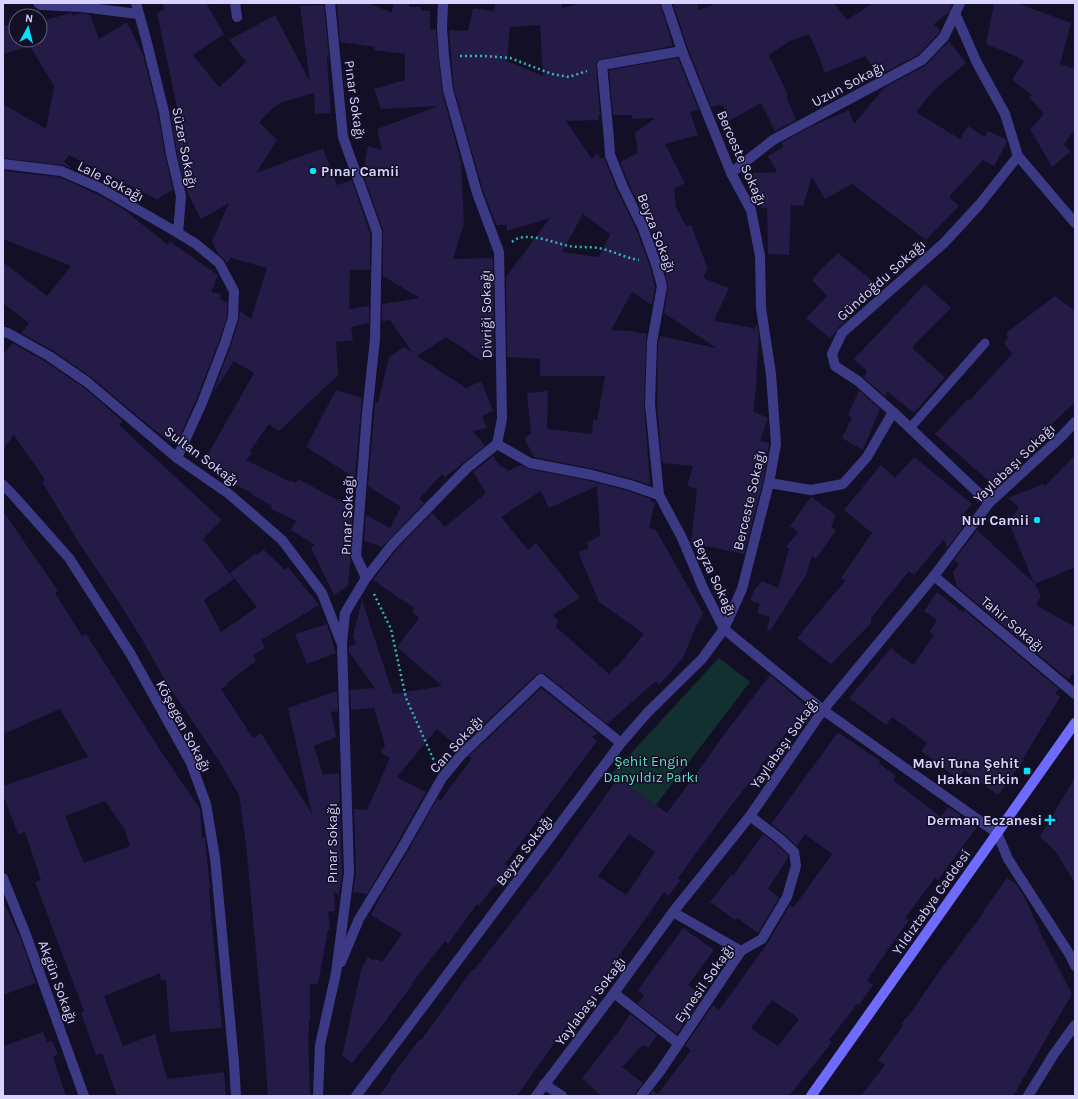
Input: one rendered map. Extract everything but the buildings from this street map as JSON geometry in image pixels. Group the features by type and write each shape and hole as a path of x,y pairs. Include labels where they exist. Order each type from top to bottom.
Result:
{"main road":[{"name":"Yıldıztabya Caddesi","path":"811,1096 1075,723"}],"street":[{"path":"38,3 41,5 89,8 138,14"},
{"name":"Süzer Sokağı","path":"136,3 164,112 171,154 181,196 178,233"},
{"path":"235,3 237,17"},
{"name":"Pınar Sokağı","path":"318,1096 320,1045 336,973 349,873 342,643 345,613 366,578 356,556 365,437 375,339 377,232 343,136 330,3"},
{"name":"Divriği Sokağı","path":"443,3 442,28 448,90 477,193 499,252 502,419 497,444"},
{"name":"Berceste Sokağı","path":"666,3 682,51 731,173 751,210 760,256 761,308 771,374 776,444 770,483 742,589 724,629"},
{"name":"Uzun Sokağı","path":"731,173 773,140 922,60 944,37 960,3"},
{"path":"955,13 977,63 1005,114 1018,156 1075,223"},
{"path":"602,65 682,51"},
{"name":"Beyza Sokağı","path":"356,1096 621,743 648,712 702,659 724,629 703,588 682,538 659,495 650,404 652,342 662,286 643,228 623,187 610,155 602,65"},
{"name":"Gündoğdu Sokağı","path":"989,503 893,412 858,381 835,366 832,354 842,333 944,243 979,206 1018,156"},
{"name":"Lale Sokağı","path":"3,164 62,171 100,188 178,233"},
{"path":"177,458 202,403 225,343 233,318 234,291 219,263 196,244 178,233"},
{"name":"Sultan Sokağı","path":"3,332 8,333 49,356 87,382 177,458 229,494 282,540 322,593 342,643"},
{"path":"770,483 811,490 843,484 867,458 893,412"},
{"name":"Yaylabaşı Sokağı","path":"536,1096 673,912 750,816 824,710 934,576 989,503 1062,436 1075,422"},
{"path":"366,578 392,545 467,468 497,444 530,463 592,475 630,485 659,495"},
{"name":"Köşegen Sokağı","path":"3,485 69,558 130,653 191,763 206,804 215,858 236,1096"},
{"name":"Tahir Sokağı","path":"934,576 1075,694"},
{"path":"724,629 824,710 997,833 1008,859 1070,955 1075,966"},
{"name":"Can Sokağı","path":"336,973 360,919 442,778 462,754 541,679 621,743"},
{"name":"Eynesil Sokağı","path":"641,1096 661,1070 741,951 762,940 787,896 796,866 794,852 750,816"},
{"name":"Akgün Sokağı","path":"3,878 26,935 84,1096"},
{"path":"673,912 741,951"},
{"path":"614,993 678,1043"},
{"path":"1028,1096 1054,1054 1075,1025"},
{"path":"544,1084 562,1096"}],"lane":[{"path":"910,428 985,343"}],"path":[{"path":"444,56 484,56 510,58 552,74 569,77 602,65"},
{"path":"499,252 514,239 524,237 543,238 569,246 601,248 636,260 656,264"},
{"path":"366,578 391,629 406,698 442,778"}],"green space":[{"name":"Şehit Engin Danyıldız Parkı","path":"719,658 750,682 652,810 609,777"}],"place":[{"name":"Pınar Camii","path":"313,171"},
{"name":"Nur Camii","path":"1037,520"},
{"name":"Mavi Tuna Şehit Hakan Erkin","path":"1027,771"},
{"name":"Derman Eczanesi","path":"1050,820"}]}
